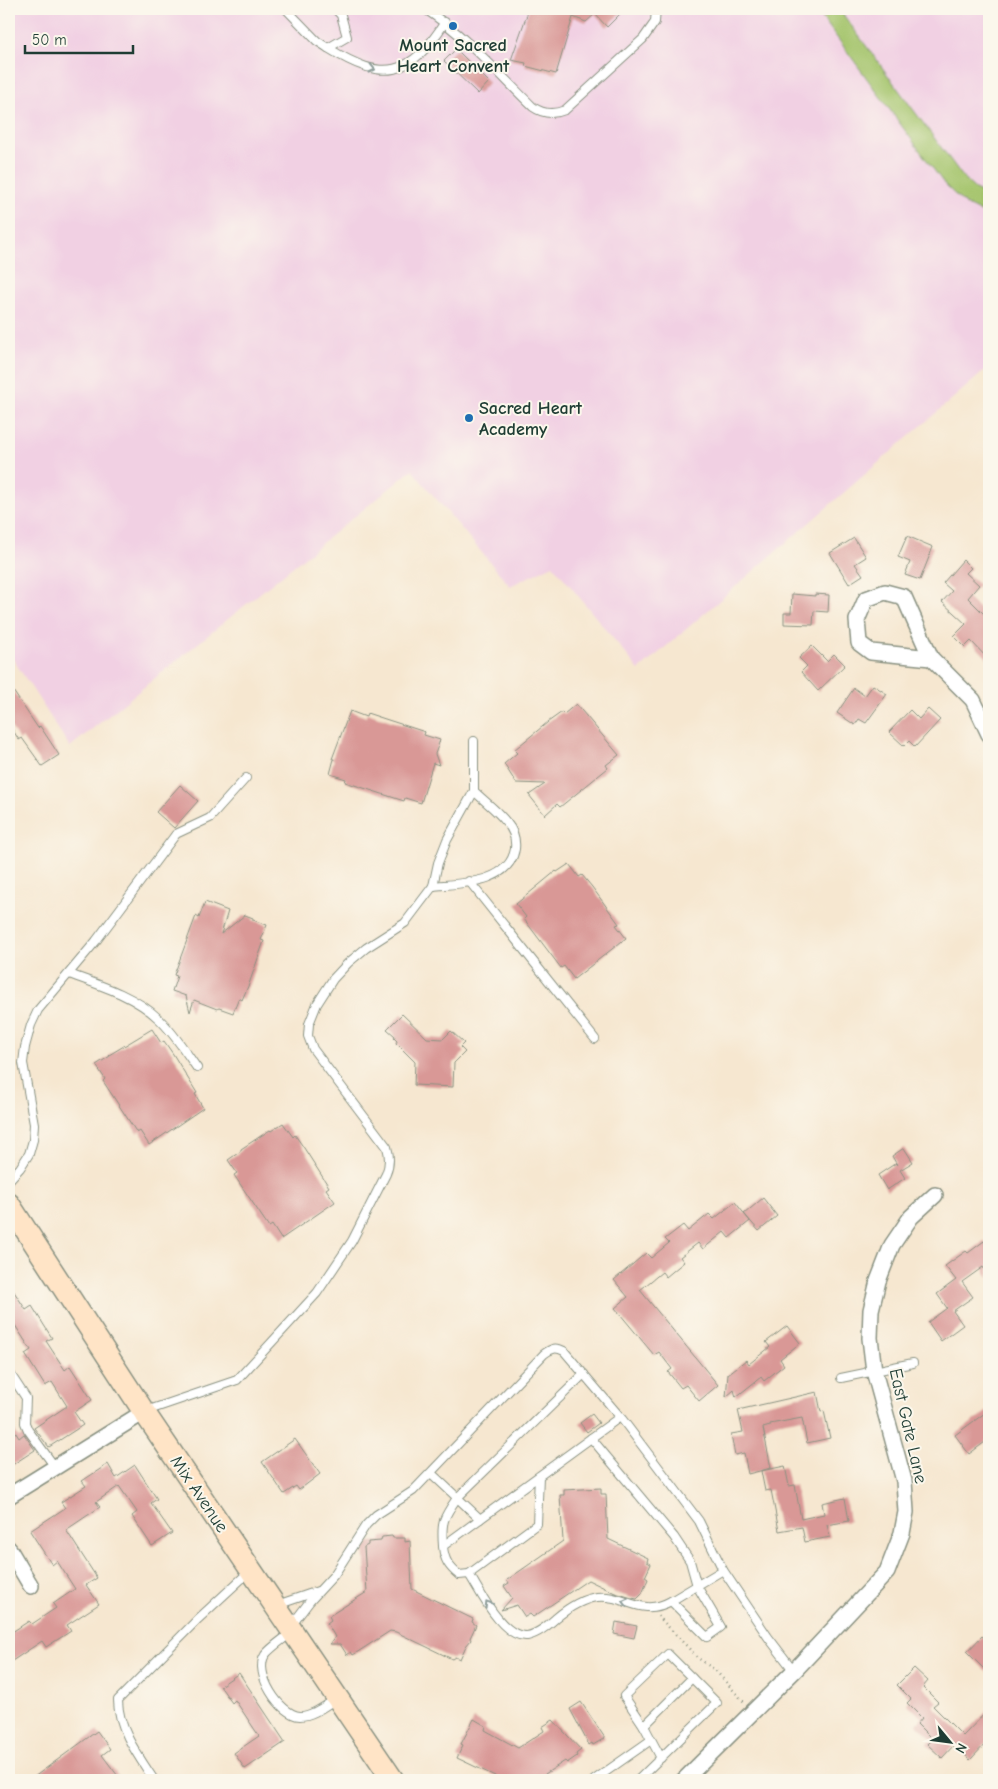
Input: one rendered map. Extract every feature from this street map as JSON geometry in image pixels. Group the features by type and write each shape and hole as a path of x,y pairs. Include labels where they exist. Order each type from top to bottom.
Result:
{"street":[{"path":"931,658 871,652 859,643 857,620 866,598 885,592 904,597 931,658 973,700 989,734"},
{"name":"East Gate Lane","path":"684,1780 794,1671 887,1572 902,1533 906,1512 904,1481 874,1371 870,1338 871,1310 878,1281 892,1245 911,1217 935,1195"},
{"name":"Mix Avenue","path":"9,1204 144,1412 393,1780"},
{"path":"9,1496 144,1412"},
{"path":"9,1549 32,1586"}],"lane":[{"path":"286,9 317,41 348,60 377,71 401,68 418,56 432,42 445,22"},
{"path":"328,48 347,37 341,15 336,9"},
{"path":"425,9 445,22 467,41 532,107 545,113 558,113 565,110 643,39 654,22 656,9"},
{"path":"144,1412 237,1380 316,1293 352,1241 364,1219 389,1167 390,1156 382,1139 313,1049 308,1036 309,1024 317,1004 333,979 366,948 405,923 433,886 438,863 447,840 474,791 474,741"},
{"path":"9,1180 29,1154 33,1140 34,1124 23,1063 24,1047 30,1025 38,1010 69,974 176,834 210,818 246,778"},
{"path":"433,886 490,877 506,866 513,857 516,842 508,824 474,791"},
{"path":"469,881 595,1039"},
{"path":"69,974 103,986 137,1003 159,1018 177,1038 197,1068"},
{"path":"337,1698 312,1713 301,1716 291,1714 282,1708 273,1696 264,1678 262,1666 265,1655 291,1630 320,1590 343,1563 358,1535 366,1525 376,1515 413,1491 551,1348 557,1348 564,1352 584,1374 620,1417 699,1521 723,1570 768,1637 794,1671"},
{"path":"841,1378 913,1363"},
{"path":"9,1372 26,1398 25,1422 28,1430 54,1468"},
{"path":"539,1476 537,1524 469,1574 459,1575 449,1566 444,1557 442,1531 444,1516 457,1498 584,1374"},
{"path":"443,1546 620,1417"},
{"path":"591,1438 674,1537 690,1561 697,1586 721,1627 707,1637 671,1601"},
{"path":"431,1473 480,1519"},
{"path":"469,1574 499,1620 511,1632 520,1636 529,1636 543,1629 570,1607 597,1597 646,1608 660,1608 723,1570"},
{"path":"154,1780 140,1760 125,1730 118,1712 118,1700 198,1619 250,1571"},
{"path":"275,1606 320,1590"},
{"path":"638,1780 661,1758 717,1702 668,1654 624,1696 644,1726 661,1758"},
{"path":"644,1726 692,1678"},
{"path":"594,1780 651,1740"}],"path":[{"path":"656,1608 658,1615 698,1658 715,1670 747,1704"}],"shaded area":[{"name":"Sacred Heart Academy","path":"9,9 989,9 989,367 639,670 553,565 510,586 412,470 70,747 9,653"}],"green space":[{"path":"816,9 839,9 966,181 975,189 989,196 989,216 965,204 945,185"}],"building":[{"path":"529,9 625,9 607,27 595,14 586,22 573,17 556,74 525,66 526,63 511,60"},
{"path":"456,49 489,82 478,94 444,61"},
{"path":"907,536 933,547 920,580 905,575 910,562 898,557"},
{"path":"854,538 866,557 855,564 863,575 849,584 830,553"},
{"path":"963,560 971,568 966,573 979,585 968,598 989,619 989,660 971,641 965,647 954,636 966,624 942,602 952,591 943,583"},
{"path":"792,594 829,595 828,612 814,611 813,625 784,624 784,613 791,613"},
{"path":"812,646 827,661 834,654 845,665 818,691 801,672 807,666 799,658"},
{"path":"9,685 59,755 42,766 22,738 19,740 9,724"},
{"path":"873,685 887,694 866,723 859,719 855,725 837,713 854,688 865,696"},
{"path":"576,704 619,755 606,765 608,768 560,807 557,804 545,815 529,795 545,784 516,783 504,764 517,753 514,750 548,722 562,712 564,714"},
{"path":"928,709 940,720 915,747 909,741 904,746 889,732 910,710 919,719"},
{"path":"350,711 366,717 367,713 425,732 424,735 440,740 435,754 439,765 433,763 421,803 405,798 404,801 345,782 346,779 330,774 334,759 332,759"},
{"path":"180,785 198,801 174,828 156,812"},
{"path":"569,864 579,877 582,875 592,887 619,924 616,925 626,938 574,979 564,966 561,968 524,919 526,917 516,904 556,871"},
{"path":"205,902 228,911 221,934 245,915 267,925 261,940 264,941 249,984 242,1000 239,998 233,1013 194,1000 190,1012 186,996 172,991 177,976 174,975 196,916 199,918"},
{"path":"402,1014 427,1038 443,1039 451,1031 464,1043 460,1047 465,1052 454,1063 453,1087 414,1085 415,1062 396,1043 395,1036 387,1029"},
{"path":"152,1029 161,1043 164,1041 173,1054 197,1093 195,1094 203,1108 149,1145 140,1131 137,1133 103,1081 105,1079 96,1065"},
{"path":"283,1123 304,1148 329,1187 326,1189 335,1202 281,1239 272,1225 269,1227 234,1175 237,1173 228,1160 241,1151 241,1149"},
{"path":"904,1148 913,1162 900,1170 905,1178 887,1190 878,1175 896,1163 892,1156"},
{"path":"763,1198 777,1216 759,1231 744,1214"},
{"path":"735,1202 750,1221 729,1238 724,1232 703,1249 698,1243 680,1257 684,1262 666,1277 662,1272 640,1290 718,1385 699,1401 686,1385 681,1388 668,1372 672,1369 659,1352 654,1355 615,1308 628,1297 614,1280 646,1253 651,1258 669,1243 665,1239 683,1225 688,1231 709,1214 714,1219"},
{"path":"984,1241 989,1248 989,1277 983,1267 962,1282 973,1297 953,1311 963,1325 941,1341 928,1322 947,1308 937,1294 956,1280 945,1266"},
{"path":"9,1284 26,1310 32,1306 52,1338 46,1341 65,1370 70,1366 92,1400 74,1412 83,1425 49,1447 34,1428 67,1406 52,1382 45,1386 25,1354 31,1350 9,1316"},
{"path":"787,1326 800,1343 780,1359 784,1365 764,1381 761,1377 736,1397 734,1390 726,1397 728,1374 746,1360 749,1364 770,1347 766,1342"},
{"path":"817,1392 821,1412 824,1411 830,1438 807,1443 802,1418 770,1424 770,1426 763,1428 771,1468 748,1474 744,1453 735,1455 731,1434 743,1432 738,1410"},
{"path":"989,1410 989,1439 969,1454 955,1435"},
{"path":"592,1414 599,1423 587,1432 580,1423"},
{"path":"9,1422 19,1438 24,1434 35,1450 9,1467"},
{"path":"295,1439 320,1474 299,1490 296,1486 284,1494 262,1462"},
{"path":"108,1464 116,1478 135,1465 157,1499 151,1503 172,1533 152,1546 132,1516 137,1512 119,1486 96,1502 100,1507 66,1530 97,1578 86,1585 99,1604 67,1625 71,1631 46,1647 42,1641 9,1663 9,1634 29,1621 32,1624 56,1608 53,1604 75,1589 57,1561 52,1565 30,1531 65,1508 61,1502 86,1486 82,1481"},
{"path":"785,1466 789,1486 795,1485 801,1519 824,1514 822,1503 845,1498 849,1521 827,1525 830,1537 805,1542 802,1527 779,1531 771,1490 765,1491 761,1471"},
{"path":"601,1488 601,1494 606,1494 608,1539 648,1558 647,1562 651,1564 645,1577 648,1579 642,1594 637,1599 632,1598 615,1593 588,1580 533,1617 530,1614 525,1617 517,1605 501,1610 512,1598 504,1586 509,1583 507,1580 563,1541 560,1495 564,1495 564,1490"},
{"path":"392,1536 393,1538 405,1538 405,1542 410,1541 412,1589 473,1619 472,1622 476,1625 470,1638 471,1640 460,1659 455,1657 452,1659 396,1632 390,1631 353,1655 351,1652 347,1655 340,1644 330,1644 335,1637 327,1623 331,1620 329,1616 367,1592 364,1547 368,1545 368,1542 381,1541 382,1537"},
{"path":"616,1622 637,1626 634,1638 614,1634"},
{"path":"982,1636 989,1642 989,1674 967,1652"},
{"path":"914,1668 928,1681 923,1687 938,1702 933,1706 963,1736 989,1709 989,1740 970,1760 955,1744 942,1758 927,1744 932,1739 917,1724 922,1718 907,1703 911,1699 897,1685"},
{"path":"239,1673 285,1742 245,1769 234,1753 259,1736 235,1700 232,1703 220,1686"},
{"path":"581,1702 605,1738 593,1745 592,1743 589,1745 570,1709"},
{"path":"474,1719 486,1726 485,1730 518,1748 544,1731 542,1727 553,1720 581,1750 576,1754 577,1756 567,1763 565,1761 545,1774 546,1780 501,1780 457,1758 463,1745 461,1744"},
{"path":"97,1731 110,1749 102,1755 121,1780 30,1780"}],"place":[{"name":"Mount Sacred Heart Convent","path":"453,26"},
{"name":"Sacred Heart Academy","path":"469,418"}]}
